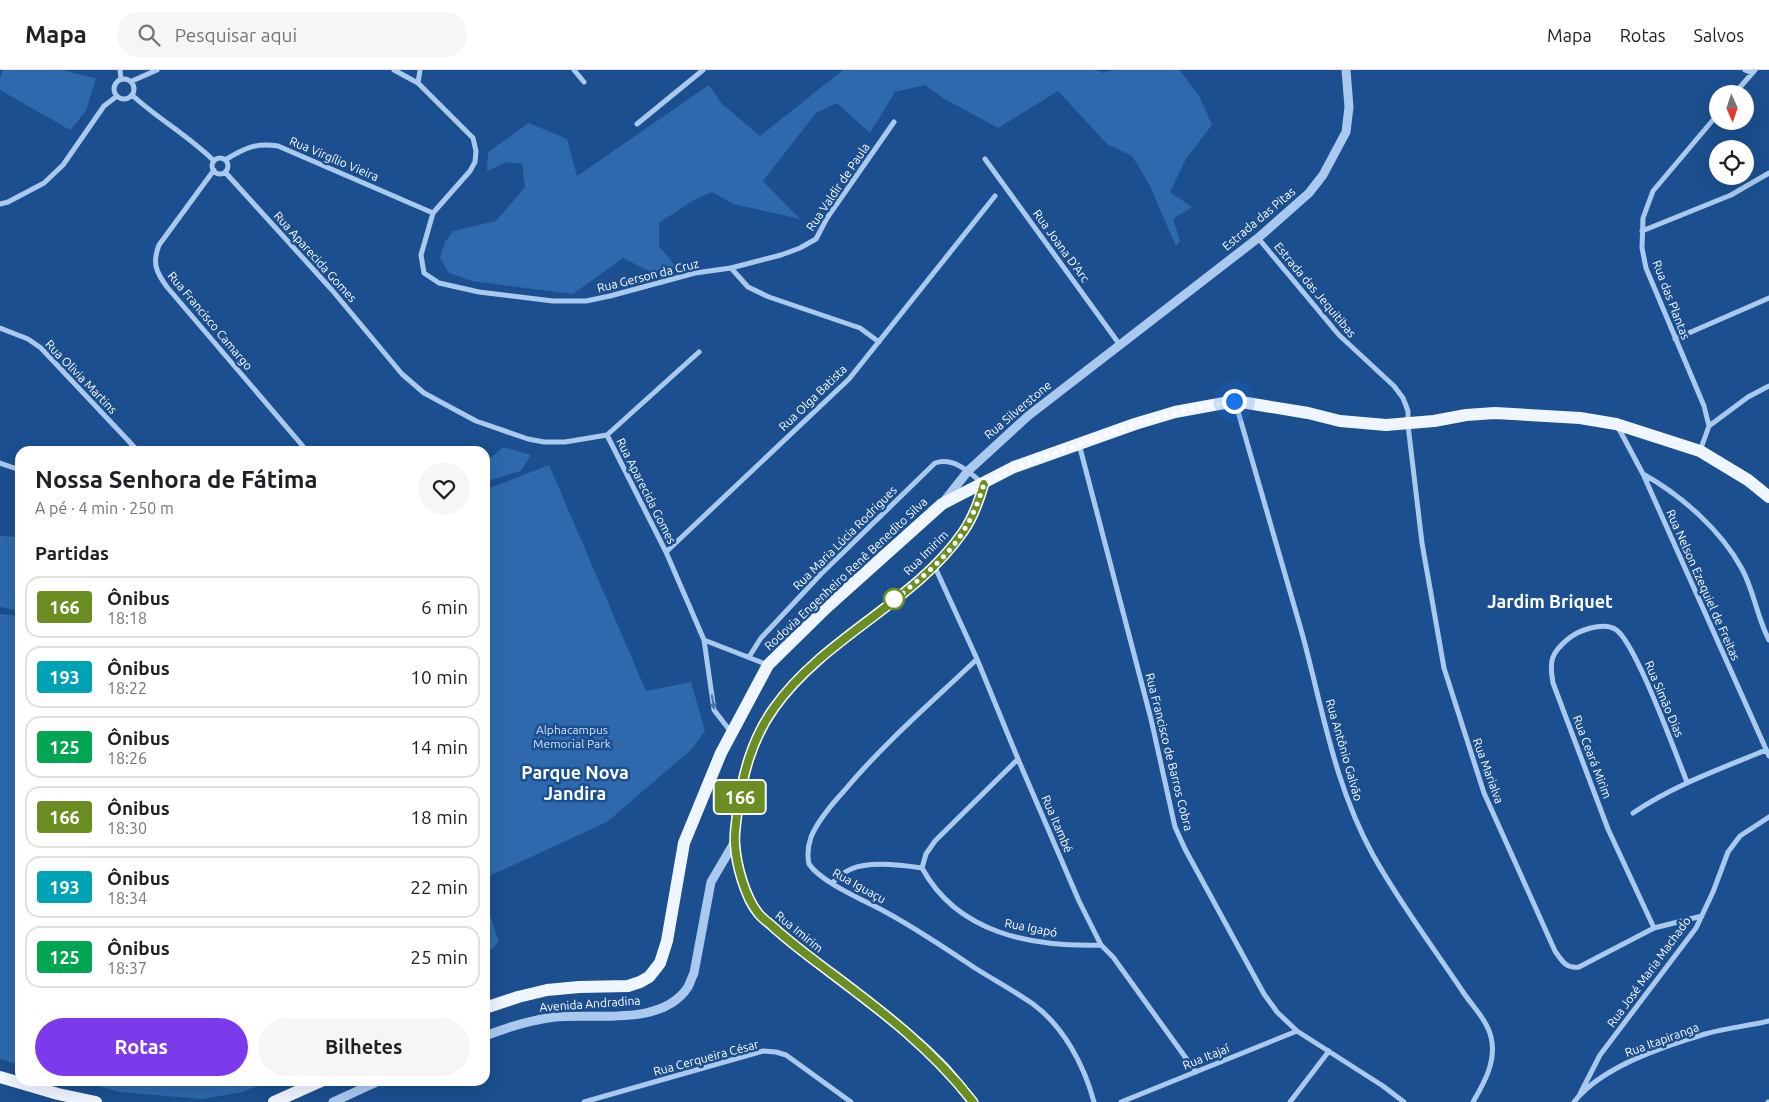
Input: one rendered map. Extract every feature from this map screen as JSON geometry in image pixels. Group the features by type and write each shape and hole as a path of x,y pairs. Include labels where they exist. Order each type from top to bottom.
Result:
{"main road":[{"name":"Rodovia Engenheiro Renê Benedito Silva","path":"490,1006 547,990 628,986 650,976 660,963 667,941 684,843 731,732 768,665 826,608 942,504 1014,468 1079,443 1175,412 1234,401 1308,413 1340,421 1386,425 1496,413 1580,418 1616,424 1700,451 1748,480 1769,497"},
{"path":"0,1077 15,1082"},
{"path":"25,1086 59,1098 96,1102"},
{"path":"274,1102 310,1086"}],"street":[{"path":"120,70 121,79"},
{"path":"132,81 135,88 132,96 125,99 117,96 114,86 121,79 132,81 157,70"},
{"name":"Rua Gerson da Cruz","path":"394,70 418,83 473,138 476,150 475,162 470,170 433,213 421,255 424,273 439,283 479,292 553,301 586,301 695,273 731,268"},
{"path":"418,83 420,70"},
{"path":"574,70 584,82"},
{"path":"637,124 703,70"},
{"name":"Estrada das Pitas","path":"1120,345 1258,238 1309,193 1323,176 1335,156 1346,132 1349,120 1346,70"},
{"path":"1745,70 1754,71"},
{"path":"1742,85 1754,71"},
{"path":"0,204 8,202 44,183 64,165 104,106 117,96"},
{"path":"132,96 145,108 202,149 214,162"},
{"name":"Rua Valdir de Paula","path":"731,268 800,248 816,239 827,218 894,122"},
{"name":"Rua das Plantas","path":"1709,125 1653,192 1642,230 1642,248 1646,268 1704,406 1709,426"},
{"name":"Rua Virgílio Vieira","path":"226,160 241,150 256,144 278,146 433,213"},
{"path":"222,158 226,160 228,164 225,172 217,173 212,166 214,162 222,158"},
{"name":"Rua Joana D'Arc","path":"985,159 1120,345"},
{"name":"Rua Francisco Camargo","path":"214,170 159,245 155,255 155,266 167,287 303,446"},
{"name":"Rua Aparecida Gomes","path":"225,172 332,290 402,374 424,393 476,421 528,440 565,442 607,435 666,552 704,640 714,710 731,732"},
{"path":"1642,230 1731,195 1769,173"},
{"name":"Rua Olga Batista","path":"666,552 849,379 995,196"},
{"name":"Estrada das Jequitibas","path":"1258,238 1339,335 1394,386 1403,398 1408,411 1408,424"},
{"path":"731,268 748,287 769,297 860,328 879,342"},
{"path":"1675,339 1769,298"},
{"name":"Rua Olivia Martins","path":"0,328 28,339 40,348 133,446"},
{"name":"Rua Silverstone","path":"942,504 968,471 1028,416 1120,345"},
{"path":"607,435 699,352"},
{"path":"1700,451 1709,426 1748,397 1769,386"},
{"name":"Rua Antônio Galvão","path":"1234,401 1302,635 1331,752 1354,818 1399,897 1465,996 1486,1023 1492,1038 1489,1072 1473,1102"},
{"name":"Rua Marialva","path":"1408,424 1422,543 1444,668 1484,793 1544,930 1564,965 1573,968 1588,963 1654,928 1702,916"},
{"name":"Rua Nelson Ezequiel de Freitas","path":"1616,424 1643,474 1768,753"},
{"name":"Rua Francisco de Barros Cobra","path":"1079,443 1151,719 1176,827 1185,849 1264,994 1277,1012 1297,1031 1404,1102"},
{"name":"Rua Maria Lúcia Rodrigues","path":"749,657 761,638 821,574 935,463 944,460 968,471 984,484"},
{"path":"0,463 15,468"},
{"path":"1643,474 1662,485 1692,509 1733,555 1749,585 1762,627 1769,640"},
{"name":"Rua Imirim","path":"973,1102 946,1068 922,1045 801,951 758,913 740,871 734,842 742,782 748,757 756,738 774,708 827,652 916,582 951,548 964,531 976,508 984,484"},
{"name":"Rua Itambé","path":"934,565 977,659 1018,759 1101,945 1113,957 1196,1072"},
{"name":"Rua Ceará Mirim","path":"1615,629 1600,627 1573,635 1552,658 1550,666 1553,682 1608,829 1654,928"},
{"name":"Rua Simão Dias","path":"1615,629 1626,640 1632,651 1687,782"},
{"path":"704,640 768,665"},
{"name":"Rua Iguaçu","path":"977,659 896,735 858,774 811,836 808,847 809,864 817,873 916,930 1034,1005 1053,1023 1071,1047 1082,1067 1094,1102"},
{"path":"1633,813 1658,796 1687,782 1768,753"},
{"path":"832,882 852,869 862,866 922,868 926,854 934,840 1018,759"},
{"name":"Rua José Maria Machado","path":"1580,1094 1600,1055 1696,928 1713,892 1728,852 1740,836 1769,817"},
{"name":"Avenida Andradina","path":"490,1034 526,1022 556,1017 586,1015 619,1016 652,1012 677,999 688,987 694,973 711,882 734,842"},
{"name":"Rua Igapó","path":"922,868 929,882 950,904 971,920 1005,935 1043,943 1072,946 1101,945"},
{"name":"Rua Itapiranga","path":"1574,1102 1580,1094 1624,1064 1650,1053 1706,1034 1769,1021"},
{"name":"Rua Itajaí","path":"1122,1102 1297,1031"},
{"name":"Rua Cerqueira César","path":"584,1102 763,1051 786,1055 851,1102"},
{"path":"1290,1102 1329,1051"},
{"path":"333,1102 369,1086"}],"green space":[{"path":"3,70 61,70 96,78 86,111 70,130 0,90 0,77"},
{"path":"843,70 1096,70 1103,73 1113,70 1180,70 1200,98 1212,125 1186,159 1170,192 1192,207 1173,219 1180,241 1176,246 1149,184 1132,156 1107,144 1058,91 998,128 943,98 925,85 895,92 870,133 837,103 816,113 763,181 800,219 733,204 712,192 694,200 659,223 659,246 677,268 651,272 623,258 573,294 472,281 449,273 440,258 445,242 453,231 496,221 525,187 522,164 507,162 487,171 488,152 529,123 567,139 577,176 709,85 722,104 760,136"},
{"path":"503,447 531,455 521,471 490,480 490,459"},
{"name":"Alphacampus Memorial Park","path":"549,465 646,691 691,682 705,731 692,749 607,822 490,876 490,488"},
{"path":"0,536 15,537 15,610 0,607"},
{"path":"0,614 15,616 15,1064 0,1059"},
{"path":"490,915 499,942 490,950"},
{"path":"98,1086 257,1086 243,1092 202,1099 119,1092"}],"bus line":[{"name":"166","path":"973,1102 946,1068 922,1045 832,973 801,951 758,913 740,871 734,842 742,782 748,757 756,738 774,708 827,652 916,582 951,548 964,531 976,508 984,484"}],"district":[{"name":"Jardim Briquet","path":"1550,602"},
{"name":"Parque Nova Jandira","path":"575,783"}],"route":[{"path":"894,599 892,602 951,548 964,531 976,508 984,484 1014,468 1135,424 1175,412 1234,401"}]}
